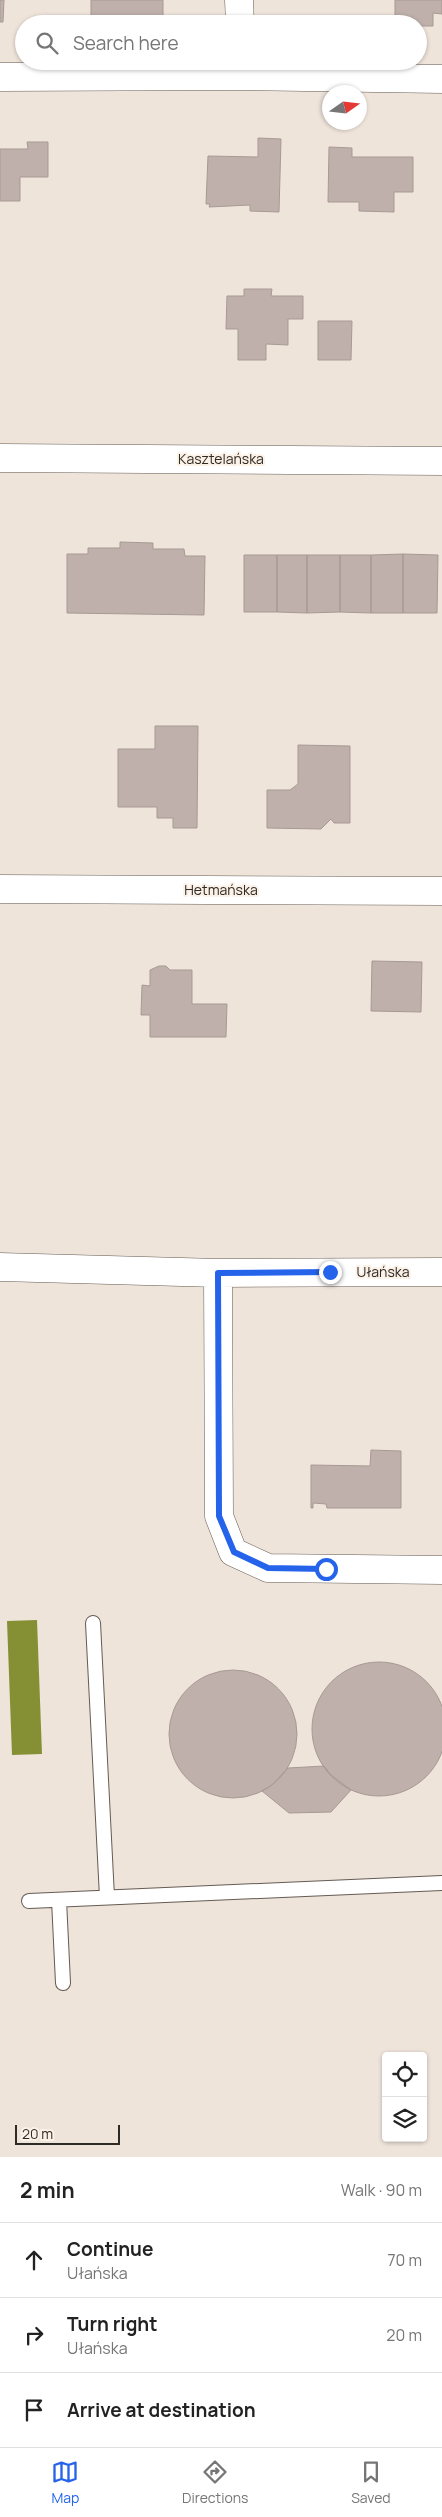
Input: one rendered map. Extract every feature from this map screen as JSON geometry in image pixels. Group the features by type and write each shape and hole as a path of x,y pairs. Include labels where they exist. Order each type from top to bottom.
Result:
{"street":[{"path":"239,0 240,15"},
{"path":"0,77 212,70"},
{"path":"262,70 442,79"},
{"name":"Kasztelańska","path":"0,458 442,461"},
{"name":"Hetmańska","path":"0,889 442,891"},
{"name":"Ułańska","path":"0,1267 218,1273 442,1272"},
{"path":"218,1273 219,1516 234,1552 268,1568 442,1570"}],"lane":[{"path":"93,1623 107,1897"},
{"path":"29,1901 442,1882"},
{"path":"59,1900 63,1983"}],"shaded area":[{"path":"37,1620 42,1754 12,1755 7,1621"}],"building":[{"path":"0,0 4,0 3,22 0,22"},
{"path":"91,0 163,0 163,15 91,15"},
{"path":"395,0 442,0 442,14 433,13 433,26 427,26 427,15 395,15"},
{"path":"258,138 281,139 279,212 250,211 250,205 209,207 210,204 206,204 208,156 258,157"},
{"path":"27,142 48,142 48,177 20,177 20,201 0,201 0,149 28,149"},
{"path":"329,147 352,148 352,157 413,157 413,192 394,192 394,212 359,211 359,202 328,202"},
{"path":"244,289 272,289 271,296 303,296 303,319 288,319 288,345 266,344 266,360 238,360 238,329 226,329 227,296 244,296"},
{"path":"318,321 352,321 351,360 318,360"},
{"path":"120,542 153,543 153,549 184,549 185,556 205,556 204,615 67,613 67,554 88,554 88,548 120,548"},
{"path":"403,554 403,613 371,613 371,555"},
{"path":"403,554 438,555 437,613 403,613"},
{"path":"244,555 277,555 277,612 244,612"},
{"path":"277,555 307,555 307,613 277,612"},
{"path":"307,555 340,555 340,612 307,613"},
{"path":"340,555 371,555 371,613 340,612"},
{"path":"155,726 198,726 197,828 173,828 173,818 157,818 157,807 118,807 118,749 155,749"},
{"path":"298,745 350,746 350,823 334,823 331,819 321,829 267,828 267,790 290,790 298,784"},
{"path":"372,961 422,962 421,1012 371,1011"},
{"path":"159,966 166,966 170,970 192,970 192,1004 227,1004 226,1037 150,1037 150,1015 141,1015 142,985 150,986 150,970"},
{"path":"371,1450 401,1451 401,1508 327,1508 326,1504 313,1503 313,1508 311,1508 311,1465 370,1466"},
{"path":"379,1662 405,1667 416,1673 426,1682 435,1692 443,1710 443,1748 441,1755 435,1766 426,1776 416,1785 405,1791 379,1796 353,1791 342,1785 332,1776 323,1766 317,1755 312,1729 317,1703 323,1692 332,1682 342,1673 353,1667"},
{"path":"233,1670 257,1675 269,1681 278,1689 286,1698 292,1710 297,1734 292,1758 286,1770 278,1779 269,1787 257,1793 233,1798 209,1793 197,1787 188,1779 180,1770 174,1758 169,1734 174,1710 180,1698 188,1689 197,1681 209,1675"},
{"path":"324,1766 331,1775 351,1790 331,1812 289,1813 262,1791 272,1785 288,1768"}],"route":[{"path":"326,1569 268,1568 234,1552 219,1516 218,1273 330,1272"}]}
